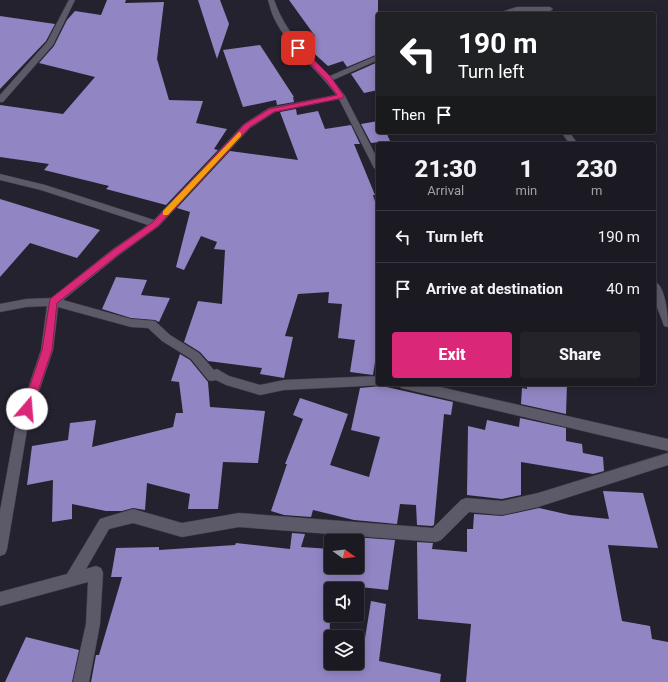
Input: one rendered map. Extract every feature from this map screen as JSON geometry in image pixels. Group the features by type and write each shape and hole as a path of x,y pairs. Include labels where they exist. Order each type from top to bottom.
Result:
{"street":[{"path":"0,100 28,70 50,43 72,0"},
{"path":"271,0 276,18 298,48 329,79 341,96 376,164"},
{"path":"503,12 515,7 550,9"},
{"path":"329,79 376,58"},
{"path":"0,549 22,424 47,350 53,302 116,252 156,224 247,126 272,110 341,96"},
{"path":"0,177 42,187 156,224"},
{"path":"656,290 668,323"},
{"path":"0,308 26,303 53,302 131,323 151,324 166,338 194,356 212,376 217,374 226,380 260,390 284,385 376,381"},
{"path":"414,386 668,445"},
{"path":"71,580 105,524 134,516 182,530 239,520 436,535 466,505 502,508 538,500 668,459"},
{"path":"0,599 32,589 96,573 93,624 81,682"}],"building":[{"path":"107,0 126,0 125,3 164,2 157,59 169,100 203,101 196,123 227,129 214,149 218,150 166,205 106,189 109,186 44,170 49,164 0,157 0,105 63,114 95,77 39,63 54,46 67,20 75,11 101,15"},
{"path":"198,0 220,0 229,24 217,59"},
{"path":"289,0 378,0 378,12 376,12 376,55 347,67 343,61 328,66 298,39 315,36"},
{"path":"0,16 55,24 46,41 0,89"},
{"path":"260,45 294,97 294,102 277,105 276,100 243,107 223,50"},
{"path":"376,63 376,90 364,93 351,74"},
{"path":"296,109 297,115 318,111 325,129 351,125 360,144 354,144 375,195 373,195 376,205 376,355 373,375 350,372 355,340 338,338 342,304 328,303 329,292 298,294 285,336 293,337 284,378 260,374 262,368 208,361 200,352 184,342 198,301 222,304 225,250 214,249 217,242 201,236 184,270 176,267 190,212 177,208 230,151 298,160 280,112"},
{"path":"376,121 376,134 387,134 390,141 371,143 361,124"},
{"path":"0,199 100,230 77,258 30,243 0,277"},
{"path":"116,277 147,280 141,295 170,298 159,322 155,320 131,318 102,309"},
{"path":"180,354 190,360 208,382 210,407 265,411 258,463 223,462 218,509 188,509 190,494 147,483 145,510 133,508 122,511 106,511 72,504 72,519 52,522 53,480 27,485 32,446 68,440 70,423 96,420 92,447 173,427 176,413 183,413 179,382 171,381"},
{"path":"382,386 453,402 451,415 444,414 434,525 417,525 416,505 400,504 397,524 354,520 313,510 311,517 284,515 271,511 287,464 285,464 303,419 293,415 300,398 348,414 330,465 369,477 380,437 351,430 360,388"},
{"path":"527,386 567,386 566,414 521,404 522,388 527,389"},
{"path":"520,418 566,428 566,441 582,444 583,453 603,457 604,471 593,474 521,462 521,495 502,499 467,495 468,426 485,430 487,420 519,427"},
{"path":"603,491 643,493 658,548 608,545 622,621 650,626 652,639 668,642 668,682 466,682 471,624 418,619 417,542 433,543 432,549 467,552 467,529 473,529 474,514 502,516 539,508 570,515 609,519"},
{"path":"292,533 305,534 301,547 324,549 324,574 364,574 364,538 395,540 388,590 364,587 364,582 324,582 324,622 330,622 330,630 324,630 324,670 364,670 364,645 371,601 386,604 379,661 441,674 440,682 91,682 96,655 99,655 122,577 111,577 116,548 159,547 159,550 235,545 236,543 290,549"},
{"path":"26,637 79,650 72,682 5,682"}],"slow traffic":[{"path":"165,213 239,135"}],"route":[{"path":"27,409 47,350 53,302 116,252 156,224 247,126 272,110 341,96 329,79 298,48"}]}
